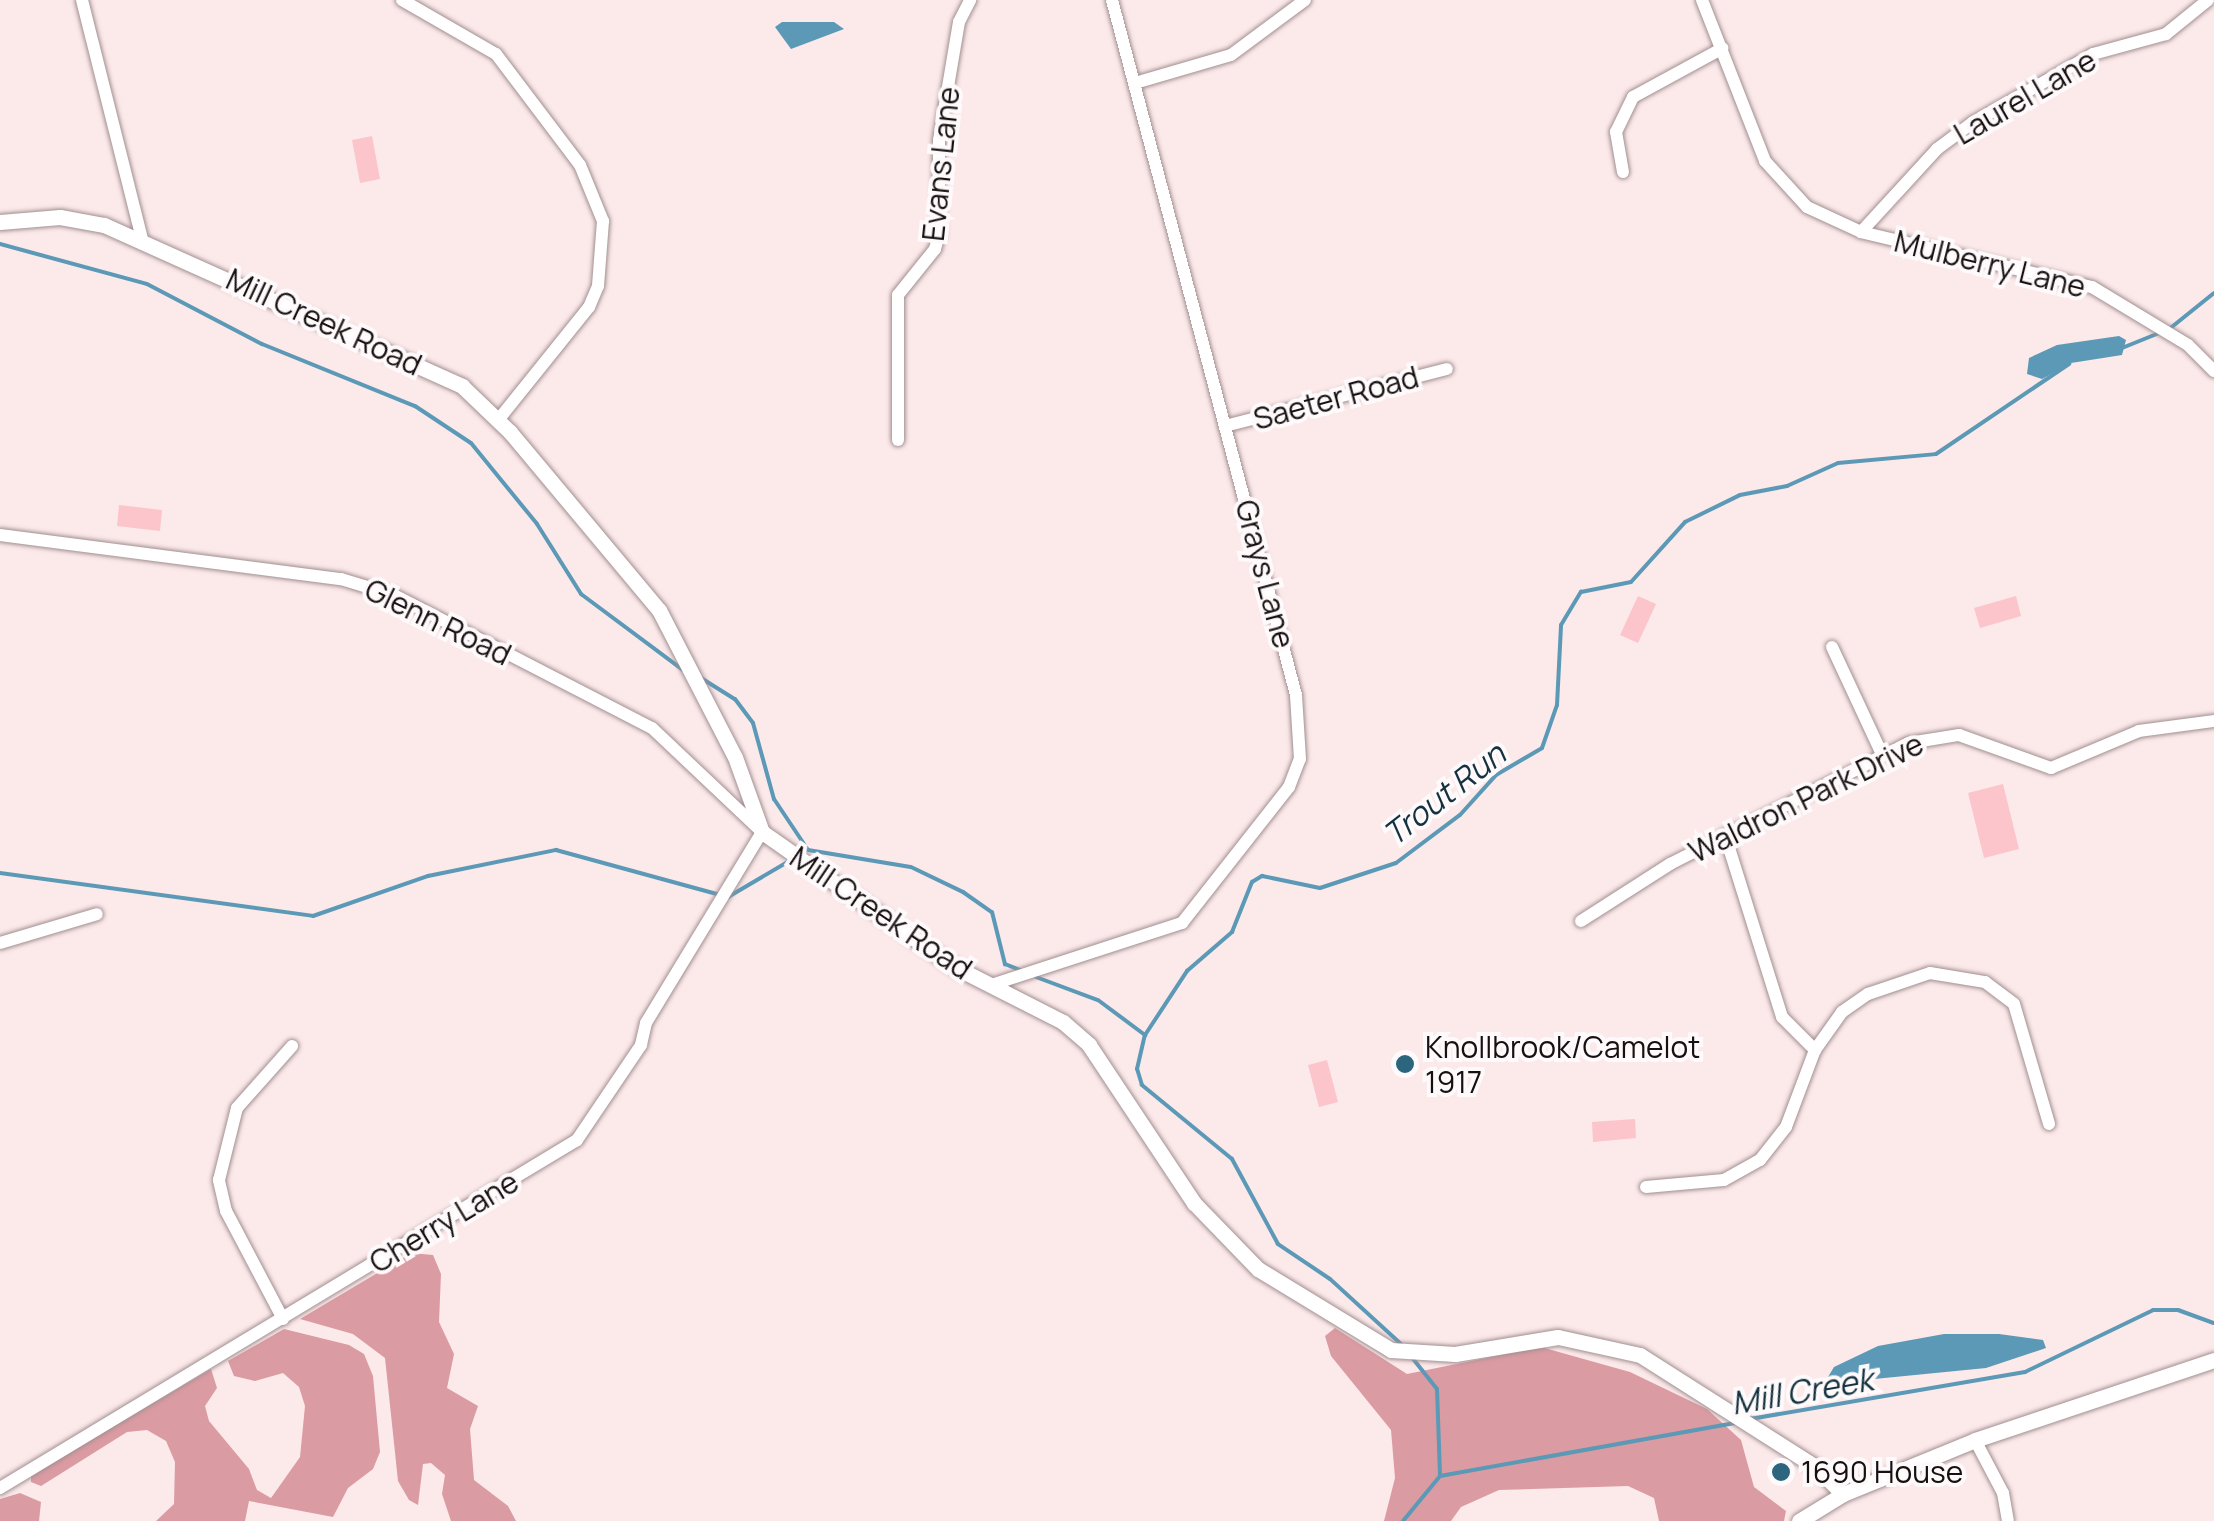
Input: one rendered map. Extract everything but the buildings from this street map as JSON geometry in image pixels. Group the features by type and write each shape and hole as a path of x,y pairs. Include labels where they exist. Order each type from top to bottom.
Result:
{"street":[{"path":"82,0 142,238"},
{"path":"402,0 496,54 580,165 603,221 598,286 589,307 499,419"},
{"name":"Evans Lane","path":"898,440 898,295 936,250 940,140 960,22 970,0"},
{"name":"Grays Lane","path":"991,985 1182,922 1289,787 1300,759 1296,695 1112,0"},
{"path":"1135,82 1231,55 1305,0"},
{"path":"1702,0 1723,48 1756,148 1774,174 1824,220 1861,232"},
{"name":"Laurel Lane","path":"1861,232 1964,129 2093,54 2166,34 2208,0"},
{"path":"1623,172 1616,132 1627,104 1723,48"},
{"name":"Mill Creek Road","path":"0,222 81,220 142,238 462,386 499,419 659,610 735,757 762,832 991,985 1038,1004 1089,1045 1222,1238 1258,1268 1409,1353 1455,1354 1532,1337 1597,1343 1640,1355 1816,1468 1843,1494"},
{"name":"Mulberry Lane","path":"1861,232 2092,287 2160,326 2214,371"},
{"name":"Saeter Road","path":"1226,426 1447,369"},
{"name":"Glenn Road","path":"0,535 341,579 394,595 652,728 762,832"},
{"path":"1832,647 1882,754"},
{"name":"Waldron Park Drive","path":"1581,920 1725,835 1882,754 1958,735 2051,768 2139,731 2214,721"},
{"name":"Cherry Lane","path":"0,1488 577,1140 641,1045 646,1022 762,832"},
{"path":"1725,835 1782,1017 1815,1050"},
{"path":"0,943 96,914"},
{"path":"1646,1187 1724,1180 1760,1160 1786,1127 1815,1050 1842,1012 1868,994 1930,973 1967,975 2014,1004 2049,1124"},
{"path":"283,1319 226,1211 220,1180 236,1108 292,1046"},
{"path":"1800,1521 1843,1494 1976,1440 2214,1360"},
{"path":"1976,1440 2002,1493 2008,1521"}],"shaded area":[{"path":"372,136 380,179 360,183 352,140"},
{"path":"119,505 162,510 160,531 117,526"},
{"path":"1638,596 1656,604 1638,643 1620,635"},
{"path":"2016,596 2021,616 1980,628 1974,608"},
{"path":"2003,784 2019,849 1984,858 1968,793"},
{"path":"1327,1060 1338,1102 1319,1107 1308,1065"},
{"path":"1635,1119 1636,1138 1593,1142 1592,1122"},
{"path":"411,1253 433,1255 441,1274 439,1322 454,1354 447,1388 478,1406 470,1429 474,1480 508,1506 516,1521 451,1521 442,1494 445,1475 431,1463 423,1464 418,1505 409,1500 398,1481 385,1358 353,1334 300,1319"},
{"path":"1335,1328 1407,1374 1541,1347 1630,1372 1707,1409 1741,1440 1754,1487 1786,1511 1784,1521 1659,1521 1654,1498 1628,1486 1499,1490 1461,1507 1451,1521 1384,1521 1395,1478 1391,1430 1331,1356 1325,1336"},
{"path":"284,1329 349,1345 364,1354 373,1376 380,1452 373,1469 348,1488 333,1517 249,1501 245,1521 156,1521 174,1504 175,1462 166,1441 147,1430 127,1432 41,1486 31,1482 31,1475 211,1369 217,1388 205,1406 209,1421 249,1469 257,1490 271,1498 300,1457 305,1406 299,1387 283,1373 255,1381 234,1376 228,1361"},
{"path":"20,1493 41,1502 39,1521 0,1521 0,1499"}],"water":[{"path":"782,22 834,22 844,29 791,49 775,27"},
{"path":"2119,336 2126,340 2122,355 2071,363 2042,379 2027,374 2029,358 2057,345"},
{"path":"1944,1334 1999,1334 2043,1340 2046,1348 1986,1368 1854,1381 1828,1377 1834,1367 1878,1346"}],"waterway":[{"path":"0,244 147,284 262,344 415,406 471,443 537,524 581,594 683,670"},
{"name":"Trout Run","path":"2168,330 2214,293"},
{"name":"Trout Run","path":"2122,348 2159,333"},
{"name":"Trout Run","path":"1401,1344 1330,1279 1278,1244 1232,1159 1142,1085 1137,1069 1145,1035 1187,971 1232,932 1252,882 1262,876 1320,888 1396,863 1460,815 1496,775 1542,748 1557,705 1561,625 1581,592 1631,582 1685,522 1740,495 1787,486 1838,463 1936,454 2069,364"},
{"path":"701,678 735,699 753,723 774,799 808,850 911,867 963,892 992,912 1005,964 1022,971"},
{"path":"0,873 313,916 428,876 556,850 728,897 791,860"},
{"path":"1036,977 1098,1000 1145,1035"},
{"name":"Mill Creek","path":"1750,1419 2025,1372 2153,1310 2178,1310 2214,1323"},
{"name":"Trout Run","path":"1410,1355 1437,1389 1440,1476"},
{"name":"Mill Creek","path":"1403,1521 1440,1476 1736,1423"}],"place":[{"name":"Knollbrook/Camelot 1917","path":"1405,1064"},
{"name":"1690 House","path":"1781,1472"}]}
